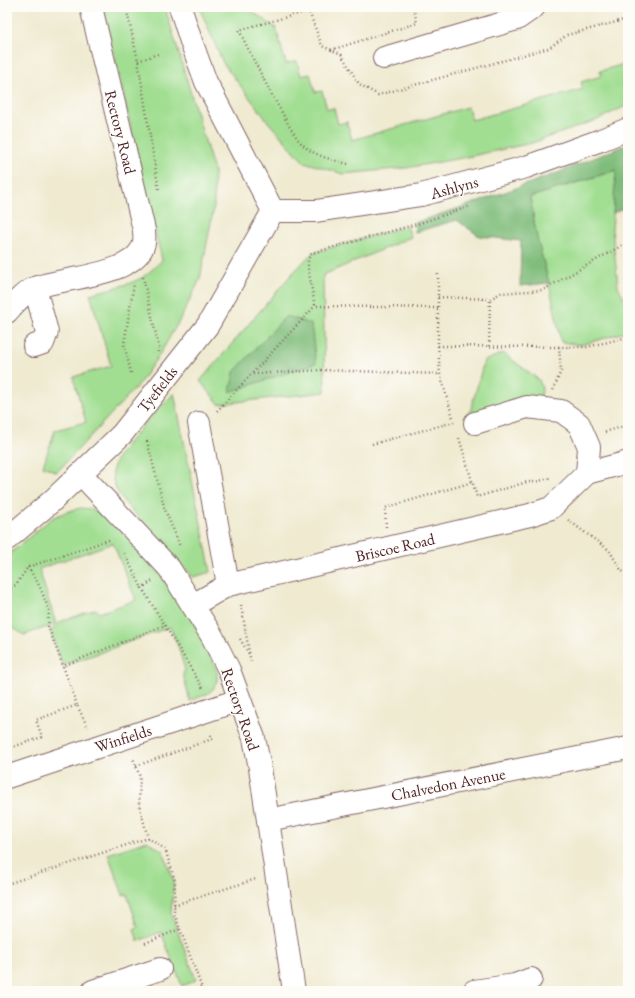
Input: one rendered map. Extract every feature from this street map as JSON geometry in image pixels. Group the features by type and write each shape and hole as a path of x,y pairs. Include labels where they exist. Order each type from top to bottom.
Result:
{"street":[{"name":"Rectory Road","path":"35,288 120,267 136,256 144,244 144,230 90,7"},
{"path":"180,7 190,41 206,82 273,211"},
{"path":"384,58 517,19 534,7"},
{"name":"Ashlyns","path":"273,211 316,210 421,195 526,167 628,129"},
{"name":"Tyefields","path":"7,539 30,521 122,434 208,325 273,211"},
{"path":"7,312 17,300 35,288 48,332 43,343 34,346"},
{"path":"461,427 527,407 561,411 579,424 589,447 587,473"},
{"path":"207,418 234,593"},
{"name":"Briscoe Road","path":"194,605 552,508 587,473 628,462"},
{"name":"Rectory Road","path":"81,474 169,568 194,605 229,670 254,738 294,991"},
{"name":"Winfields","path":"7,777 239,700"},
{"name":"Chalvedon Avenue","path":"268,820 628,748"},
{"path":"93,991 160,969"},
{"path":"474,991 516,985 531,979"}],"path":[{"path":"126,7 138,61 158,54"},
{"path":"331,50 417,23 413,7"},
{"path":"315,306 308,268 308,259 312,253 417,224 477,204"},
{"path":"438,297 490,298 501,293 544,290 628,242"},
{"path":"438,274 438,346 440,374 461,427 477,497 527,482 535,482 556,476"},
{"path":"143,277 159,348 157,354"},
{"path":"132,373 124,344 135,280"},
{"path":"489,346 490,298"},
{"path":"207,418 252,374 315,306 438,308"},
{"path":"438,346 587,347 628,337"},
{"path":"551,396 561,371 559,347"},
{"path":"252,374 322,370 440,374"},
{"path":"604,432 628,426"},
{"path":"372,444 461,427"},
{"path":"147,442 165,510 179,545 183,551"},
{"path":"386,529 385,508 473,482"},
{"path":"7,589 16,585 28,567 115,538"},
{"path":"142,588 169,568 179,545"},
{"path":"122,550 142,588 207,694"},
{"path":"28,567 40,587 49,610 48,626 64,666 77,706"},
{"path":"234,593 253,670"},
{"path":"64,666 165,625"},
{"path":"136,766 212,739 209,732"},
{"path":"130,752 140,777 139,804 148,838 165,849 175,881 174,913 203,991"},
{"path":"7,884 148,838"},
{"path":"174,905 219,892 262,877"},
{"path":"145,943 180,929"},
{"path":"188,991 202,986"}],"green space":[{"path":"103,7 165,7 214,171 214,207 200,279 182,316 161,352 139,384 57,472 43,466 55,430 86,422 73,377 111,366 90,294 137,280 148,273 162,260"},
{"path":"199,7 246,7 276,28 286,64 297,61 301,76 310,74 315,92 322,91 327,109 334,108 338,124 347,122 352,140 468,107 472,120 583,89 581,82 601,76 600,71 628,63 628,105 597,120 532,143 406,168 343,174 304,162 269,123 223,63"},
{"path":"628,144 625,207 613,213 616,170 530,197 537,238 549,283 520,286 521,241 479,236 457,220 415,232 414,223 555,174"},
{"path":"617,170 612,229 618,286 628,306 628,331 581,345 561,342 549,283 537,238 530,197"},
{"path":"407,226 411,237 323,275 325,392 219,404 200,381 291,275 312,253"},
{"path":"286,316 311,324 316,363 230,392 234,372"},
{"path":"503,353 539,380 542,388 541,400 468,420 484,361"},
{"path":"174,393 211,572 193,577 125,503 117,491 113,478 113,469 121,452 129,441"},
{"path":"80,508 92,509 115,524 151,563 194,621 217,671 217,681 213,689 207,694 190,701 183,674 185,670 178,646 170,627 63,666 50,631 62,621 96,609 99,613 136,600 113,543 39,569 56,624 24,635 7,624 7,556 52,518"},
{"path":"147,841 163,851 174,881 171,913 196,980 182,986 161,932 138,941 134,929 138,927 127,894 123,895 108,854"}]}
